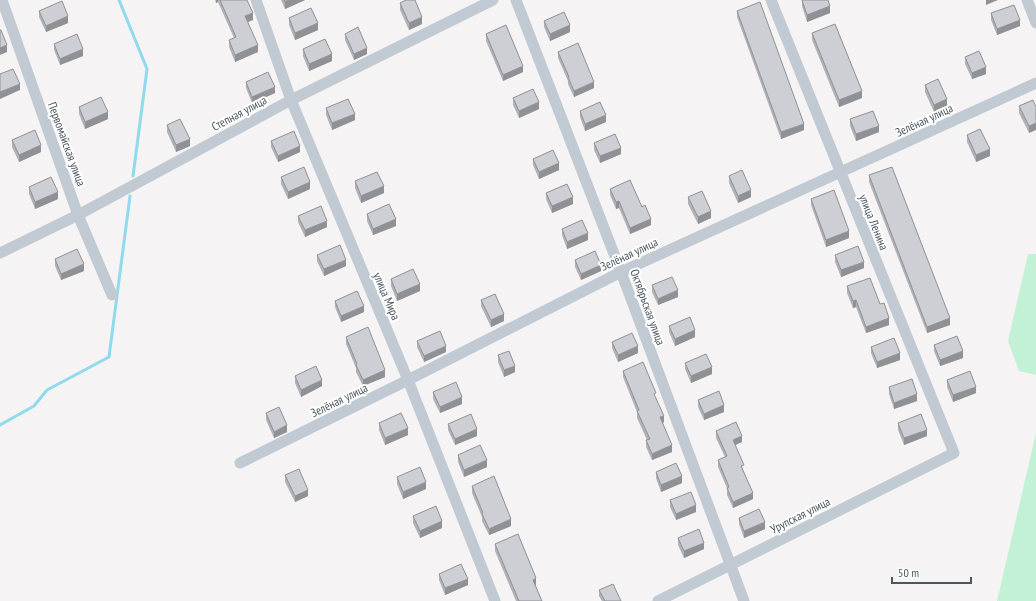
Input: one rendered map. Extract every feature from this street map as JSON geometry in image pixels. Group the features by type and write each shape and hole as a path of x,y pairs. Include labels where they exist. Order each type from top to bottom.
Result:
{"street":[{"name":"Первомайская улица","path":"2,0 78,215 112,295"},
{"name":"улица Мира","path":"256,0 291,100 408,380 495,601"},
{"name":"Степная улица","path":"0,253 78,215 291,100 493,0"},
{"name":"Октябрьская улица","path":"516,0 621,272 744,601"},
{"name":"улица Ленина","path":"771,0 954,453"},
{"path":"1027,0 1036,23"},
{"name":"Зелёная улица","path":"240,463 621,272 1036,83"},
{"name":"Урупская улица","path":"658,601 954,453"}],"green space":[{"path":"1028,254 1036,254 1036,375 1019,371 1008,341"},
{"path":"1036,433 1036,601 997,601"}],"building":[{"path":"220,0 247,0 253,13 245,16 258,45 235,55 229,40 236,37"},
{"path":"406,0 415,0 422,17 409,23 400,3"},
{"path":"802,0 828,0 830,6 807,15"},
{"path":"62,1 68,16 46,26 39,11"},
{"path":"760,2 804,124 781,132 737,11"},
{"path":"1014,5 1020,20 997,29 991,13"},
{"path":"311,8 318,23 295,33 289,18"},
{"path":"564,12 570,25 550,34 544,21"},
{"path":"835,24 862,91 839,100 812,33"},
{"path":"506,25 523,66 503,75 486,34"},
{"path":"358,27 367,48 354,54 345,34"},
{"path":"0,30 7,45 0,48"},
{"path":"77,34 83,49 60,59 54,44"},
{"path":"325,39 332,54 309,64 303,49"},
{"path":"578,43 594,82 574,91 558,52"},
{"path":"979,51 986,67 972,73 965,57"},
{"path":"13,69 20,84 0,92 0,74"},
{"path":"268,72 275,87 252,97 246,82"},
{"path":"938,79 947,99 934,105 925,85"},
{"path":"533,89 539,102 519,111 513,98"},
{"path":"101,97 108,112 85,122 79,107"},
{"path":"348,99 355,114 332,123 326,108"},
{"path":"1033,100 1036,107 1036,123 1029,126 1019,106"},
{"path":"600,102 606,115 585,124 580,111"},
{"path":"873,111 879,126 856,134 850,119"},
{"path":"180,119 190,139 176,145 167,125"},
{"path":"980,129 990,149 976,155 967,135"},
{"path":"35,130 41,145 19,155 12,140"},
{"path":"294,131 300,146 278,156 271,141"},
{"path":"615,134 621,148 600,156 594,143"},
{"path":"553,150 559,163 539,172 533,159"},
{"path":"304,167 310,182 288,192 281,177"},
{"path":"892,167 950,318 927,327 869,175"},
{"path":"742,170 751,190 738,196 729,176"},
{"path":"377,172 384,186 361,196 355,181"},
{"path":"51,177 58,192 35,202 29,187"},
{"path":"630,180 642,207 645,205 651,219 630,228 619,201 616,202 610,189"},
{"path":"567,184 573,197 552,206 546,193"},
{"path":"834,190 849,231 826,240 811,199"},
{"path":"702,191 711,211 698,217 688,197"},
{"path":"389,204 396,219 373,229 367,214"},
{"path":"321,206 327,221 305,230 298,216"},
{"path":"582,220 588,233 567,242 562,229"},
{"path":"340,245 346,260 324,269 317,255"},
{"path":"858,246 864,262 841,270 835,255"},
{"path":"77,249 84,264 61,274 55,259"},
{"path":"595,251 601,265 581,274 575,260"},
{"path":"413,269 420,284 397,294 391,279"},
{"path":"672,277 678,290 658,299 652,285"},
{"path":"870,278 880,304 884,303 889,318 866,327 856,300 853,301 847,286"},
{"path":"357,291 364,306 341,316 335,301"},
{"path":"495,294 504,314 491,320 481,300"},
{"path":"690,317 695,330 675,339 669,326"},
{"path":"368,327 385,370 363,380 346,337"},
{"path":"440,331 446,346 424,356 417,341"},
{"path":"632,333 638,346 618,355 612,342"},
{"path":"957,336 963,351 940,360 934,345"},
{"path":"894,338 900,353 877,362 871,347"},
{"path":"509,351 515,366 504,370 498,355"},
{"path":"706,354 712,367 691,376 685,363"},
{"path":"643,362 656,393 654,394 664,416 660,417 672,445 652,454 646,440 650,439 637,411 639,410 623,371"},
{"path":"316,366 322,380 301,390 295,376"},
{"path":"970,371 976,387 953,395 947,380"},
{"path":"912,379 917,394 894,403 889,387"},
{"path":"456,382 462,397 440,407 433,392"},
{"path":"719,391 724,405 704,414 698,400"},
{"path":"279,407 287,425 274,432 266,413"},
{"path":"401,413 408,428 385,438 379,423"},
{"path":"471,414 477,429 455,439 448,424"},
{"path":"921,414 927,430 904,438 898,423"},
{"path":"736,422 742,436 733,440 744,465 741,466 753,493 733,502 727,488 729,487 718,460 727,456 716,431"},
{"path":"480,445 487,460 464,470 458,455"},
{"path":"676,463 682,476 661,485 656,472"},
{"path":"420,467 426,482 403,492 397,477"},
{"path":"299,469 308,490 295,496 285,475"},
{"path":"494,476 511,519 489,529 472,486"},
{"path":"691,492 696,505 676,514 670,500"},
{"path":"436,506 442,521 420,531 413,516"},
{"path":"759,509 765,522 744,531 739,518"},
{"path":"699,529 704,543 684,551 678,538"},
{"path":"518,534 536,578 533,580 542,601 519,601 495,544"},
{"path":"461,564 468,579 445,588 439,574"},
{"path":"613,584 621,601 605,601 599,590"}],"waterway":[{"path":"119,0 147,69 133,176"},
{"path":"0,425 34,406 47,390 109,357 130,196"}]}
